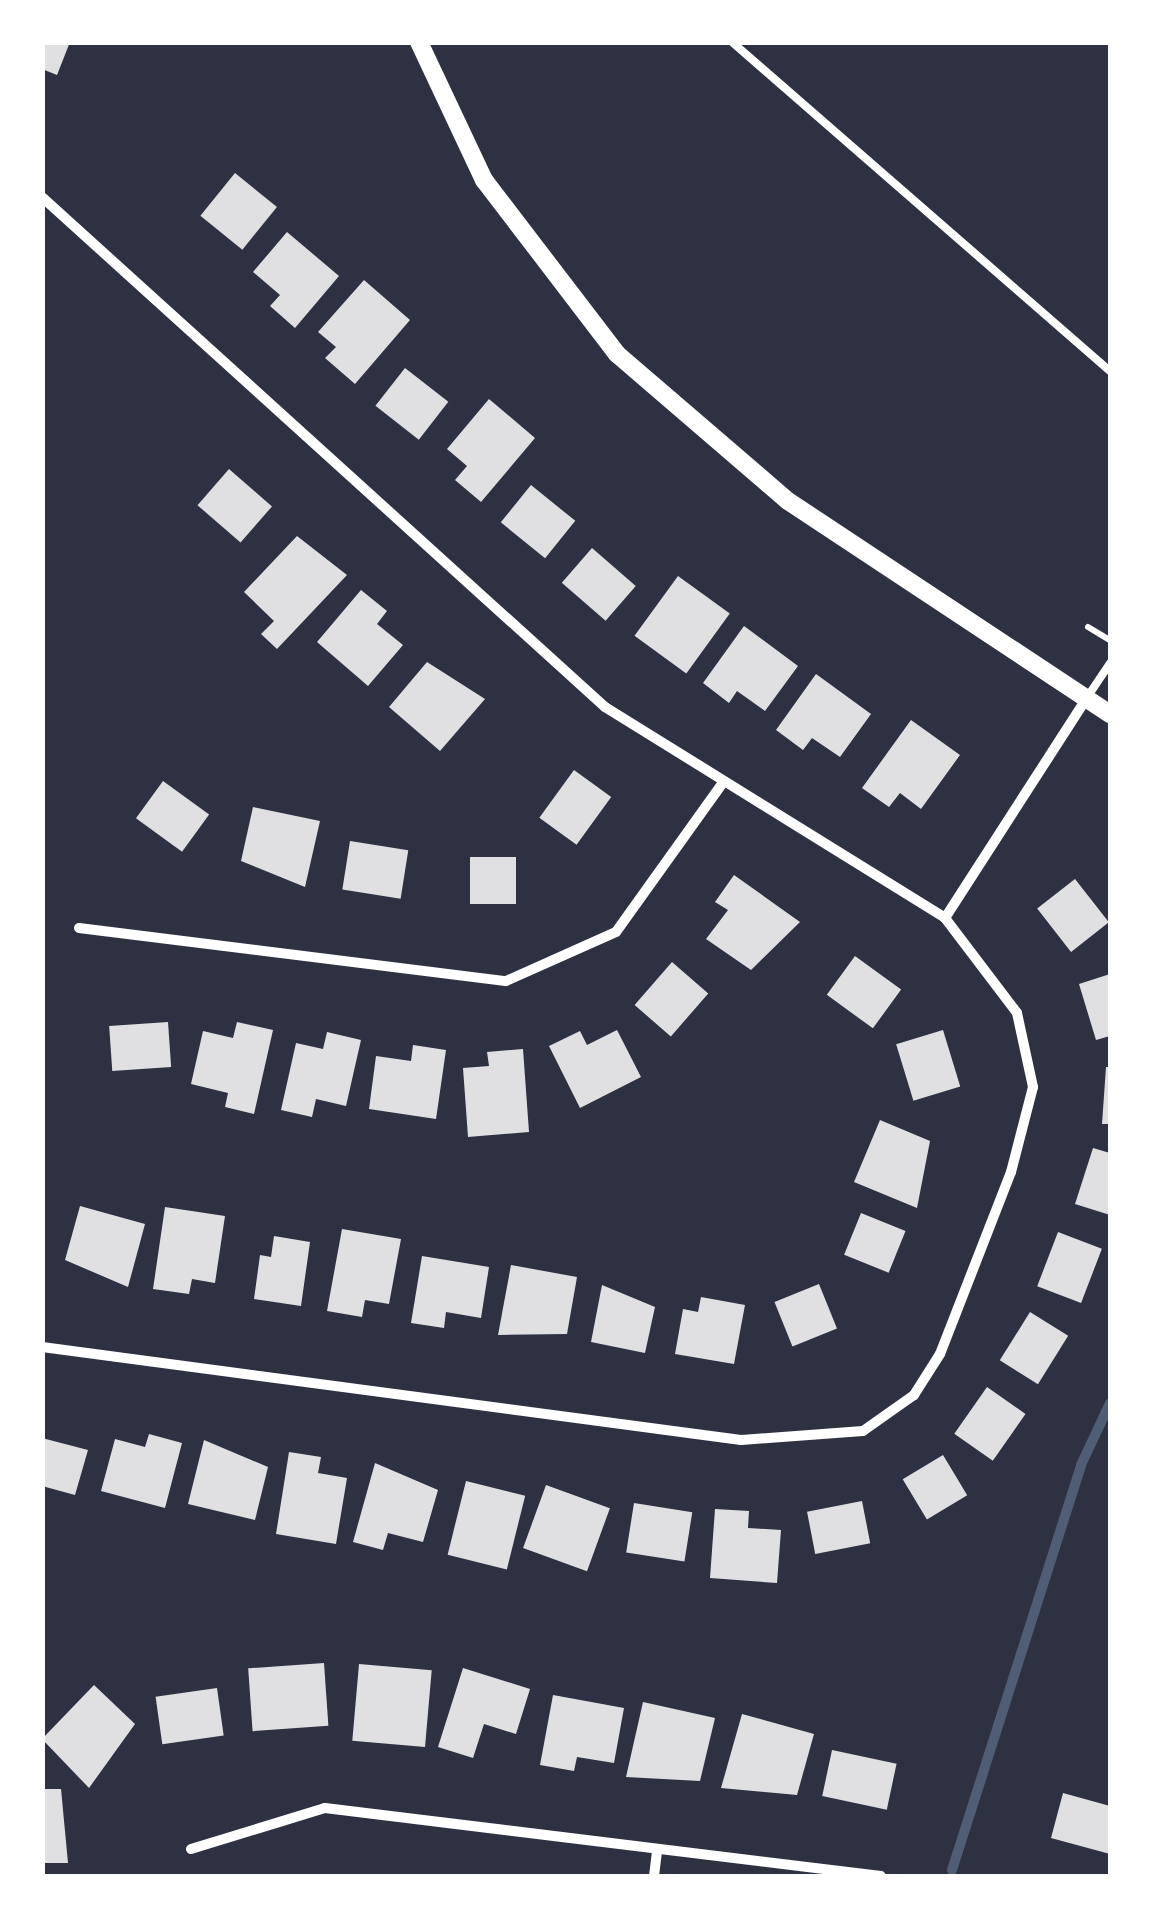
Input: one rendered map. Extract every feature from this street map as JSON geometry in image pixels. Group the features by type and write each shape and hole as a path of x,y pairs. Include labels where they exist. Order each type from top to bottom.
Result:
{"street":[{"path":"419,42 484,180 616,354 788,501 1110,714"},
{"path":"42,196 605,707 722,784 944,918 1016,1012 1033,1087 1011,1172 940,1354 914,1395 862,1431 741,1440 42,1347"},
{"path":"944,918 1087,698"},
{"path":"79,928 506,982 616,932 722,784"},
{"path":"191,1850 325,1808 881,1876"},
{"path":"654,1876 657,1850"}],"lane":[{"path":"732,42 1110,371"},
{"path":"1087,698 1110,663"}],"path":[{"path":"1088,626 1110,640"}],"building":[{"path":"42,42 70,42 57,75 42,69"},
{"path":"235,173 277,207 242,250 200,216"},
{"path":"287,232 339,276 295,328 270,306 280,295 253,272"},
{"path":"364,280 410,320 355,384 325,358 336,347 318,332"},
{"path":"405,368 448,402 419,440 375,406"},
{"path":"489,399 535,438 481,502 455,480 467,466 447,449"},
{"path":"229,469 272,506 241,543 198,505"},
{"path":"531,485 575,521 545,558 501,522"},
{"path":"297,536 347,575 277,649 261,634 274,621 244,592"},
{"path":"592,548 636,586 606,621 562,583"},
{"path":"678,576 730,614 686,673 635,636"},
{"path":"361,590 387,611 377,624 403,645 368,686 317,642"},
{"path":"744,626 798,666 765,711 737,691 729,703 703,683"},
{"path":"427,662 485,699 440,751 389,707"},
{"path":"816,674 871,714 840,757 812,738 803,750 776,730"},
{"path":"911,720 960,755 921,809 900,793 889,807 862,788"},
{"path":"574,770 611,797 577,845 539,818"},
{"path":"163,781 209,815 182,852 136,818"},
{"path":"253,807 320,821 305,887 241,861"},
{"path":"350,841 408,850 401,899 342,889"},
{"path":"470,857 516,857 516,904 470,904"},
{"path":"734,875 800,922 751,970 706,939 728,910 715,902"},
{"path":"1075,879 1109,922 1071,952 1037,909"},
{"path":"855,956 901,990 873,1028 827,995"},
{"path":"672,962 708,993 671,1037 635,1005"},
{"path":"1110,974 1110,1036 1096,1040 1079,984"},
{"path":"168,1022 171,1067 112,1071 109,1026"},
{"path":"237,1022 273,1030 254,1114 225,1107 228,1093 191,1084 203,1031 233,1038"},
{"path":"617,1030 641,1077 580,1108 549,1046 580,1031 587,1045"},
{"path":"943,1030 960,1086 913,1101 896,1044"},
{"path":"327,1032 361,1040 346,1106 316,1099 312,1117 281,1110 296,1043 323,1049"},
{"path":"413,1045 446,1050 436,1119 369,1109 376,1056 411,1061"},
{"path":"523,1049 529,1132 468,1137 463,1068 489,1066 487,1052"},
{"path":"1106,1067 1110,1067 1110,1124 1102,1124"},
{"path":"880,1120 930,1141 917,1208 854,1182"},
{"path":"1093,1148 1110,1153 1110,1215 1075,1204"},
{"path":"80,1206 145,1224 128,1287 65,1260"},
{"path":"165,1207 225,1216 215,1283 192,1279 189,1294 153,1289"},
{"path":"861,1213 906,1231 889,1273 844,1255"},
{"path":"342,1229 401,1239 389,1304 365,1300 362,1317 327,1311"},
{"path":"1058,1232 1102,1249 1081,1303 1037,1286"},
{"path":"274,1236 310,1242 301,1306 254,1299 260,1255 271,1257"},
{"path":"422,1256 489,1267 481,1318 446,1312 444,1328 411,1323"},
{"path":"511,1265 577,1277 567,1334 498,1335"},
{"path":"819,1284 837,1329 792,1346 774,1302"},
{"path":"602,1285 655,1307 645,1353 591,1342"},
{"path":"701,1297 745,1305 734,1364 675,1354 683,1309 698,1312"},
{"path":"1030,1312 1068,1336 1038,1384 1000,1360"},
{"path":"987,1387 1026,1414 993,1461 954,1434"},
{"path":"149,1434 182,1443 165,1508 101,1491 115,1439 145,1447"},
{"path":"42,1438 88,1450 75,1495 42,1486"},
{"path":"204,1440 268,1467 255,1520 188,1504"},
{"path":"289,1452 321,1457 318,1473 347,1478 336,1544 276,1534"},
{"path":"943,1455 967,1495 927,1519 903,1479"},
{"path":"375,1463 438,1490 423,1542 388,1533 383,1550 353,1542"},
{"path":"466,1481 525,1496 507,1569 448,1555"},
{"path":"546,1485 610,1508 587,1571 523,1548"},
{"path":"862,1501 870,1543 815,1554 807,1512"},
{"path":"634,1503 692,1512 684,1562 626,1552"},
{"path":"715,1509 749,1511 748,1528 781,1530 777,1583 710,1578"},
{"path":"324,1663 328,1726 253,1731 248,1668"},
{"path":"359,1664 432,1670 425,1747 352,1741"},
{"path":"463,1668 530,1689 516,1734 484,1724 473,1758 438,1747"},
{"path":"94,1685 135,1724 89,1788 42,1739"},
{"path":"217,1688 224,1736 162,1744 156,1697"},
{"path":"553,1695 624,1708 614,1763 577,1757 574,1771 540,1765"},
{"path":"643,1702 715,1718 700,1781 626,1777"},
{"path":"742,1714 814,1734 797,1795 721,1788"},
{"path":"832,1750 897,1764 887,1810 822,1796"},
{"path":"42,1789 61,1789 68,1863 42,1863"},
{"path":"1063,1793 1110,1806 1110,1854 1051,1838"}],"waterway":[{"path":"952,1870 1081,1465 1110,1403"}]}
